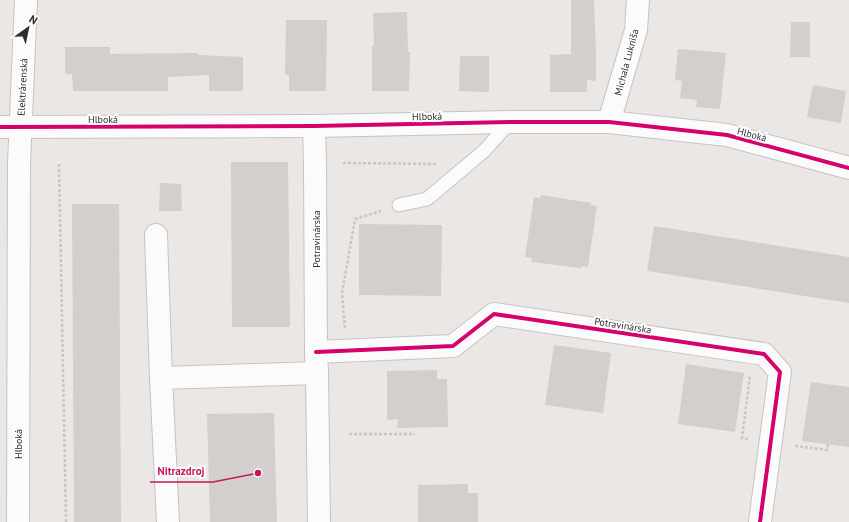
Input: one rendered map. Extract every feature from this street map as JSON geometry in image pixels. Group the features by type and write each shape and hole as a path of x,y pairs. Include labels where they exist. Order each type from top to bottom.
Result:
{"street":[{"name":"Elektrárenská","path":"10,127 26,0"},
{"name":"Michala Lukniša","path":"609,122 636,30 638,0"},
{"name":"Hlboká","path":"18,522 19,164 10,127 314,126 510,122 609,122 727,135 849,168"},
{"name":"Potravinárska","path":"314,126 319,522"},
{"path":"156,235 168,522"},
{"name":"Potravinárska","path":"317,362 347,350 453,346 494,314 764,354 780,372 760,522"},
{"path":"161,378 317,362"}],"lane":[{"path":"398,205 427,199 484,151 510,122"}],"path":[{"path":"59,164 66,522"},
{"path":"343,164 442,164"},
{"path":"347,350 342,293 355,219 398,205"},
{"path":"751,370 742,438 827,450 828,444"},
{"path":"349,434 415,434"}],"building":[{"path":"571,0 594,0 596,81 587,80 587,92 550,92 550,55 571,54"},
{"path":"407,12 408,52 410,52 409,91 372,91 372,46 374,46 373,13"},
{"path":"286,20 327,20 326,91 289,91 289,75 285,75"},
{"path":"791,22 810,22 810,57 790,57"},
{"path":"65,47 110,47 110,54 198,53 198,55 243,57 243,91 209,91 209,75 168,77 168,91 73,91 72,74 65,74"},
{"path":"678,49 726,53 720,109 696,107 697,100 680,98 682,81 675,80"},
{"path":"460,56 489,56 489,92 459,91"},
{"path":"813,85 846,91 841,123 807,117"},
{"path":"231,162 288,162 290,327 232,327"},
{"path":"160,183 181,184 182,211 159,211"},
{"path":"541,195 591,203 590,205 597,206 588,267 582,266 581,268 531,262 532,258 525,257 534,197 540,198"},
{"path":"72,204 119,204 121,522 74,522"},
{"path":"359,224 442,225 441,296 359,295"},
{"path":"654,226 849,257 849,303 647,271"},
{"path":"554,345 611,353 603,413 545,405"},
{"path":"686,364 744,373 735,432 678,424"},
{"path":"437,370 437,379 447,379 448,427 397,428 398,419 387,420 387,371"},
{"path":"811,382 849,387 849,447 802,441"},
{"path":"274,413 277,522 210,522 207,414"},
{"path":"468,484 468,493 478,493 478,522 418,522 418,485"}],"cycle path":[{"path":"0,127 314,126 510,122 609,122 727,135 849,168"},
{"path":"316,352 453,346 494,314 764,354 780,372 760,522"}],"place":[{"name":"Nitrazdroj","path":"258,473"}]}
